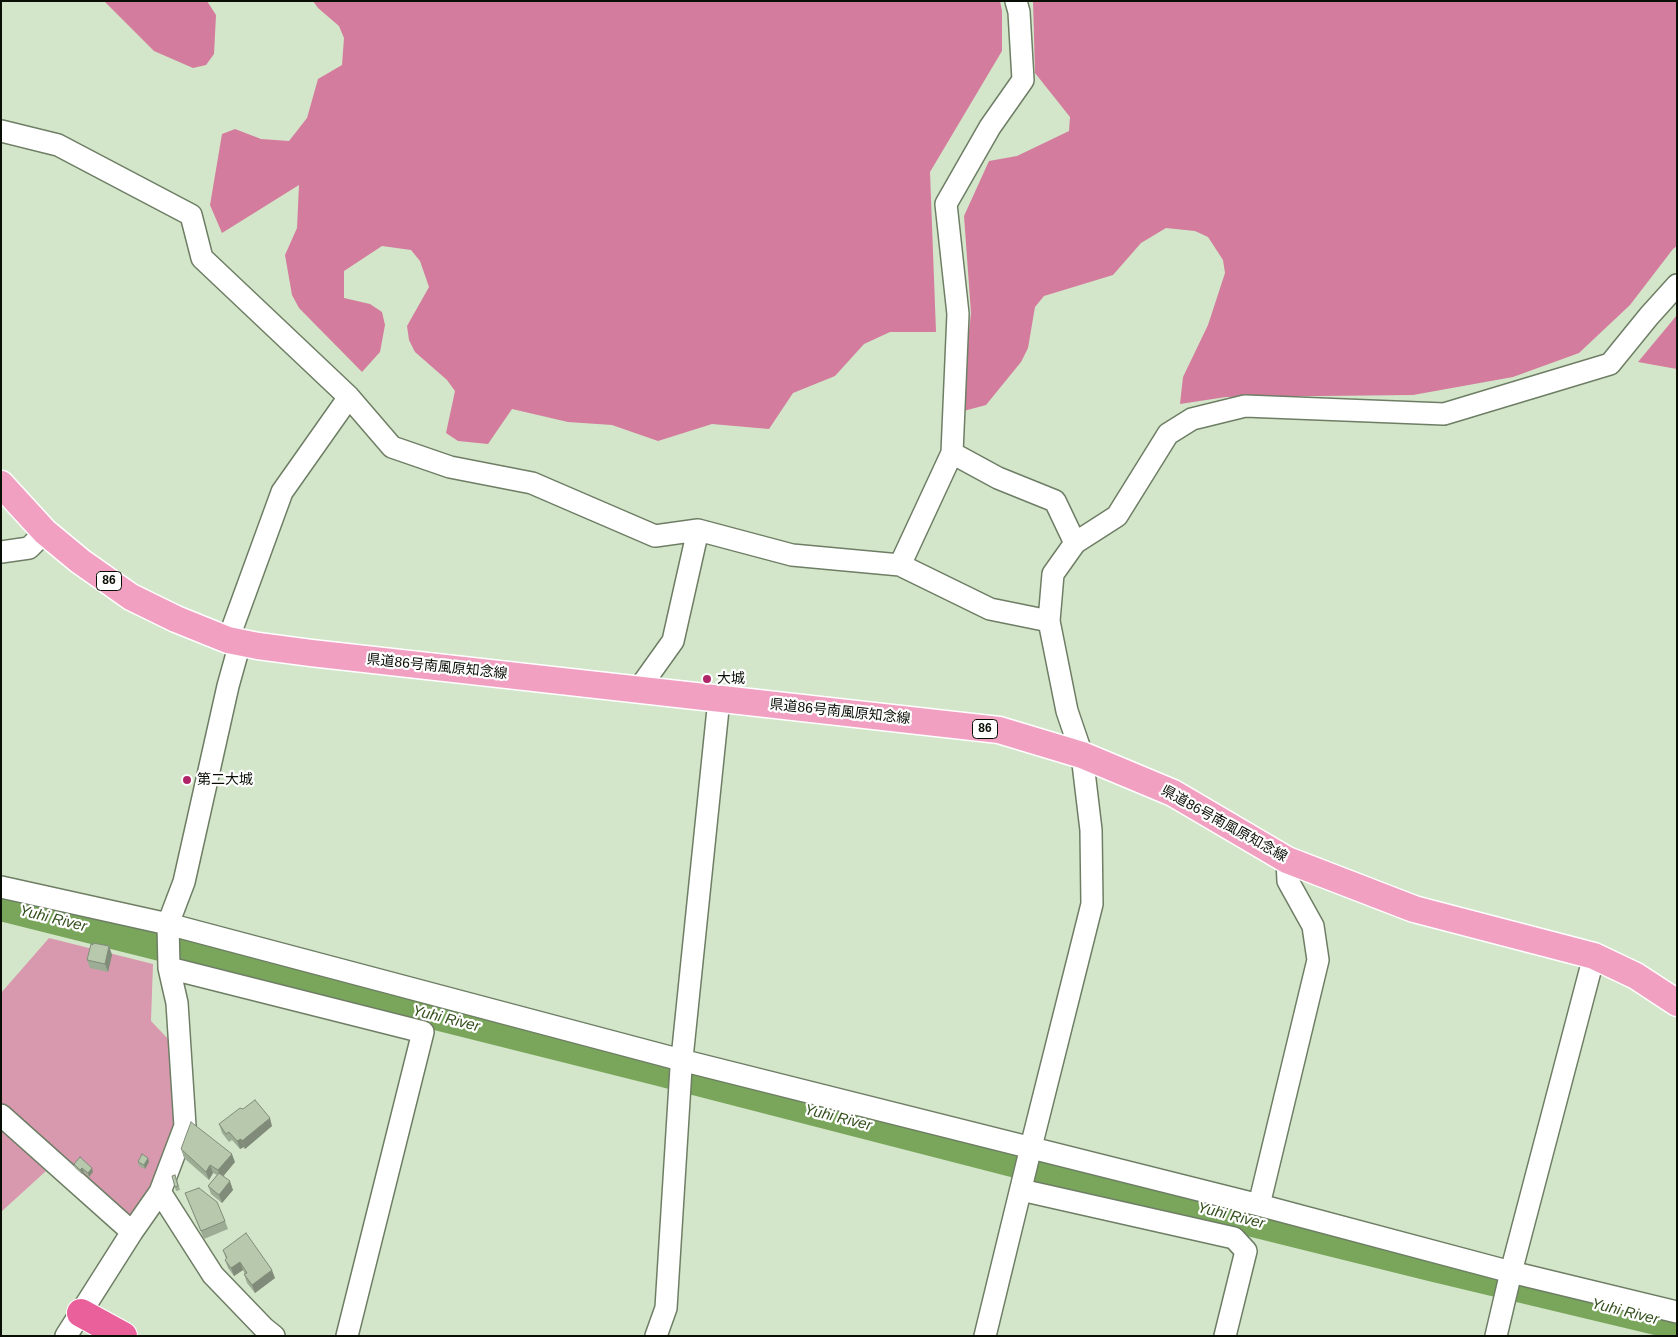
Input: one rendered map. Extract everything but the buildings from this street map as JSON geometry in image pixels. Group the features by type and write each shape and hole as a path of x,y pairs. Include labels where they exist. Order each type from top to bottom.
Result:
{"highway":[{"path":"81,1313 122,1336"}],"main road":[{"name":"県道86号南風原知念線","path":"1,484 45,532 80,561 131,597 176,619 234,642 311,653 999,730 1082,754 1172,793 1287,860 1414,909 1594,956 1636,976 1677,1003"}],"street":[{"path":"900,565 952,453 958,314 946,204 990,127 1023,80 1019,12 1016,1"},
{"path":"1,131 58,145 191,215 202,258 349,397 392,448 450,467 532,483 655,536 698,530 792,555 900,565 990,609 1049,621"},
{"path":"985,1336 1092,904 1091,830 1082,754 1067,711 1049,621 1052,574 1075,543 1117,516 1168,434 1192,419 1246,406 1444,414 1610,364 1677,285"},
{"path":"66,1336 132,1232 160,1192 185,1126 177,1003 169,965 168,929 184,882 228,686 234,642 282,492 349,397"},
{"path":"952,453 998,478 1055,501 1075,543"},
{"path":"638,690 673,641 698,530"},
{"path":"1,552 30,548 45,532"},
{"path":"656,1336 666,1308 680,1071 719,698"},
{"path":"1259,1205 1318,960 1313,926 1288,881 1287,860"},
{"path":"1,887 168,929 680,1071 1031,1147 1259,1205 1509,1282 1677,1312"},
{"path":"1496,1336 1594,956"},
{"path":"169,965 423,1032 348,1336"},
{"path":"1,1115 132,1232"},
{"path":"1021,1190 1234,1238 1246,1251 1225,1336"},
{"path":"160,1192 213,1275 274,1336"}],"shaded area":[{"path":"104,1 207,1 216,15 214,54 206,65 193,68 154,51"},
{"path":"313,1 1000,1 1002,11 1002,51 930,172 936,332 890,332 864,344 835,376 793,393 769,429 712,424 658,441 612,425 568,422 512,409 488,444 458,441 446,433 455,391 447,380 415,352 409,340 407,326 429,287 420,261 411,250 382,246 344,271 344,298 370,304 382,312 385,325 380,352 362,372 299,308 292,295 285,255 297,228 299,185 222,233 210,205 222,134 235,129 261,139 289,141 307,118 318,79 342,65 344,38 339,26 318,8"},
{"path":"1033,1 1677,1 1677,246 1630,305 1579,353 1513,377 1413,395 1226,397 1180,404 1183,377 1208,325 1225,273 1223,260 1208,237 1195,231 1166,228 1141,243 1113,275 1044,296 1035,307 1028,348 1021,362 986,405 960,412 971,313 964,216 989,161 1017,156 1069,131 1070,117 1035,73"},
{"path":"1677,315 1677,369 1638,362"},
{"path":"49,938 153,964 151,1021 173,1044 178,1126 166,1162 141,1208 130,1220 1,1104 1,993"},
{"path":"1,1130 46,1171 1,1212"}],"waterway":[{"name":"Yuhi River","path":"1,906 655,1070 1063,1175 1677,1325"}],"place":[{"name":"大城","path":"707,679"},
{"name":"第二大城","path":"187,780"}]}
